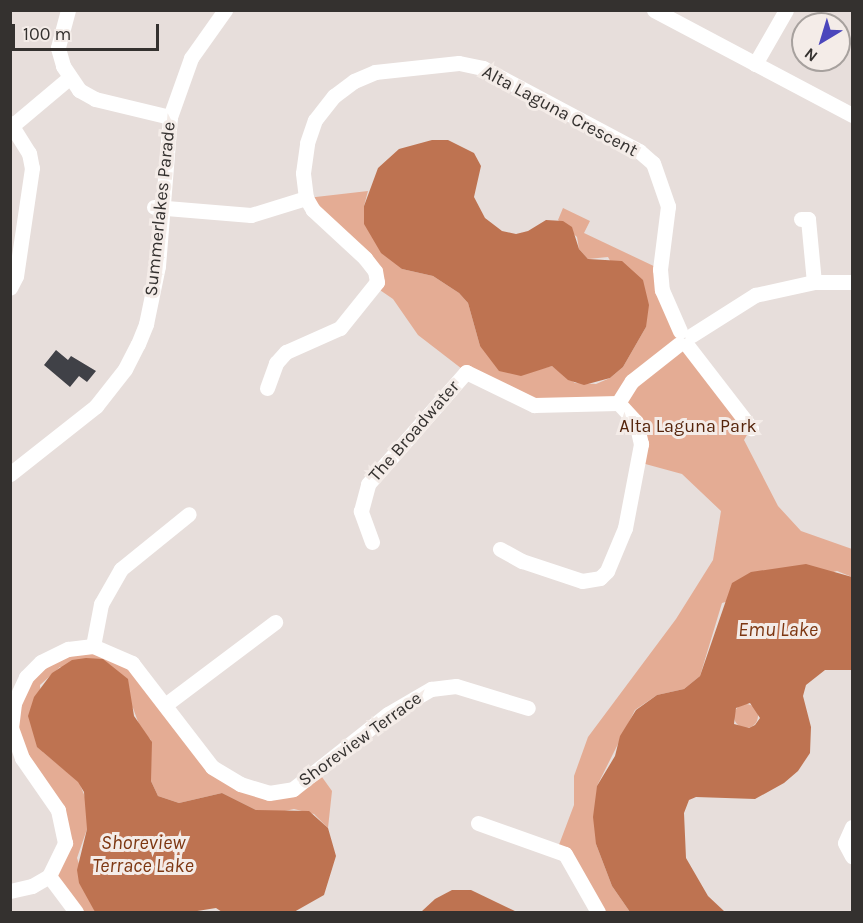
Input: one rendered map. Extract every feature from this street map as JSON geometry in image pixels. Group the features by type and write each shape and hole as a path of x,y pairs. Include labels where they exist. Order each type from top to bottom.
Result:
{"street":[{"path":"68,10 58,48 69,78 79,90 96,99 166,116"},
{"name":"Summerlakes Parade","path":"10,474 96,406 125,369 150,307 166,116 175,71 214,10"},
{"name":"Summerlakes Parade","path":"166,116 191,58 225,10"},
{"path":"654,10 852,105"},
{"path":"671,10 852,114"},
{"path":"757,60 786,10"},
{"name":"Alta Laguna Crescent","path":"306,198 306,143 315,120 334,96 354,81 375,72 434,65 459,63 483,68 639,151 653,163 668,206 660,269 662,290 685,339 751,428"},
{"path":"10,288 16,276 32,168 12,124 69,78"},
{"path":"158,208 251,214 306,198 323,221 365,258 375,271 377,282 340,328 286,352 276,363 267,388"},
{"name":"Summerlakes Parade","path":"10,464 83,406 126,349 142,304 158,208"},
{"path":"801,219 808,219 813,282"},
{"path":"500,549 522,561 582,581 600,578 607,571 625,528 641,444 636,422 618,404 632,381 685,339 755,296 813,282 852,282"},
{"name":"The Broadwater","path":"372,542 361,511 368,484 466,372 534,405 618,404"},
{"path":"10,891 32,886 49,876 65,843 62,820 22,758 11,728 17,693 34,668 68,649 93,646 101,604 121,569 189,514"},
{"path":"165,705 275,622"},
{"name":"Shoreview Terrace","path":"93,646 132,663 165,705 192,746 212,767 240,784 269,793 293,789 388,714 431,689 456,686 528,708"},
{"path":"478,823 565,854 598,912"},
{"path":"852,827 846,843 852,856"},
{"path":"49,876 76,912"}],"green space":[{"name":"Alta Laguna Park","path":"368,191 364,206 402,269 433,276 459,293 468,303 480,346 536,370 552,366 575,383 596,384 610,378 623,367 646,327 608,257 588,259 579,249 577,237 558,220 563,208 590,221 584,233 660,269 678,334 751,428 744,440 778,506 801,531 852,549 852,577 837,571 722,603 700,676 684,689 657,695 635,710 597,786 596,844 612,886 630,912 598,912 557,850 574,805 574,776 588,737 676,619 713,560 721,511 682,474 638,462 641,444 618,404 555,408 466,372 418,335 393,299 374,286 377,282 307,198"},
{"path":"73,647 122,656 202,757 269,793 317,770 332,791 328,828 314,814 294,809 271,814 256,810 222,793 179,803 158,796 151,781 151,740 141,730 133,708 60,667 40,685 43,752 79,782 87,802 87,829 77,858 95,912 76,912 49,876 65,831 29,770 12,716 22,684"},
{"path":"741,704 751,704 758,711 758,721 751,728 741,728 734,721 734,711"}],"water":[{"path":"432,140 448,140 474,153 481,166 474,197 485,218 502,231 516,234 528,231 546,220 563,221 572,227 579,249 588,259 622,261 643,280 649,305 646,327 623,367 610,378 584,385 568,380 552,366 521,376 499,371 480,346 468,303 459,293 433,276 402,269 381,253 364,224 364,206 378,168 399,149"},
{"name":"Emu Lake","path":"806,564 852,577 852,670 825,670 806,685 803,696 811,727 810,753 798,771 784,783 755,799 696,797 689,800 684,813 686,858 708,896 725,912 630,912 612,886 596,844 593,817 597,786 615,756 620,736 636,710 657,695 684,689 700,676 732,583 751,572","holes":["750,703 760,718 755,725 749,728 734,724 736,708"]},
{"name":"Shoreview Terrace Lake","path":"103,659 128,679 134,716 152,742 151,781 158,796 179,803 222,793 256,810 309,811 328,828 336,856 324,895 294,912 222,912 216,908 191,912 95,912 79,883 77,870 87,829 84,792 78,782 37,747 28,716 34,697 52,673 72,660"},
{"path":"452,890 471,890 517,912 421,912 435,899"}],"building":[{"path":"56,350 68,360 71,356 96,371 87,382 79,376 70,387 44,365"}]}
